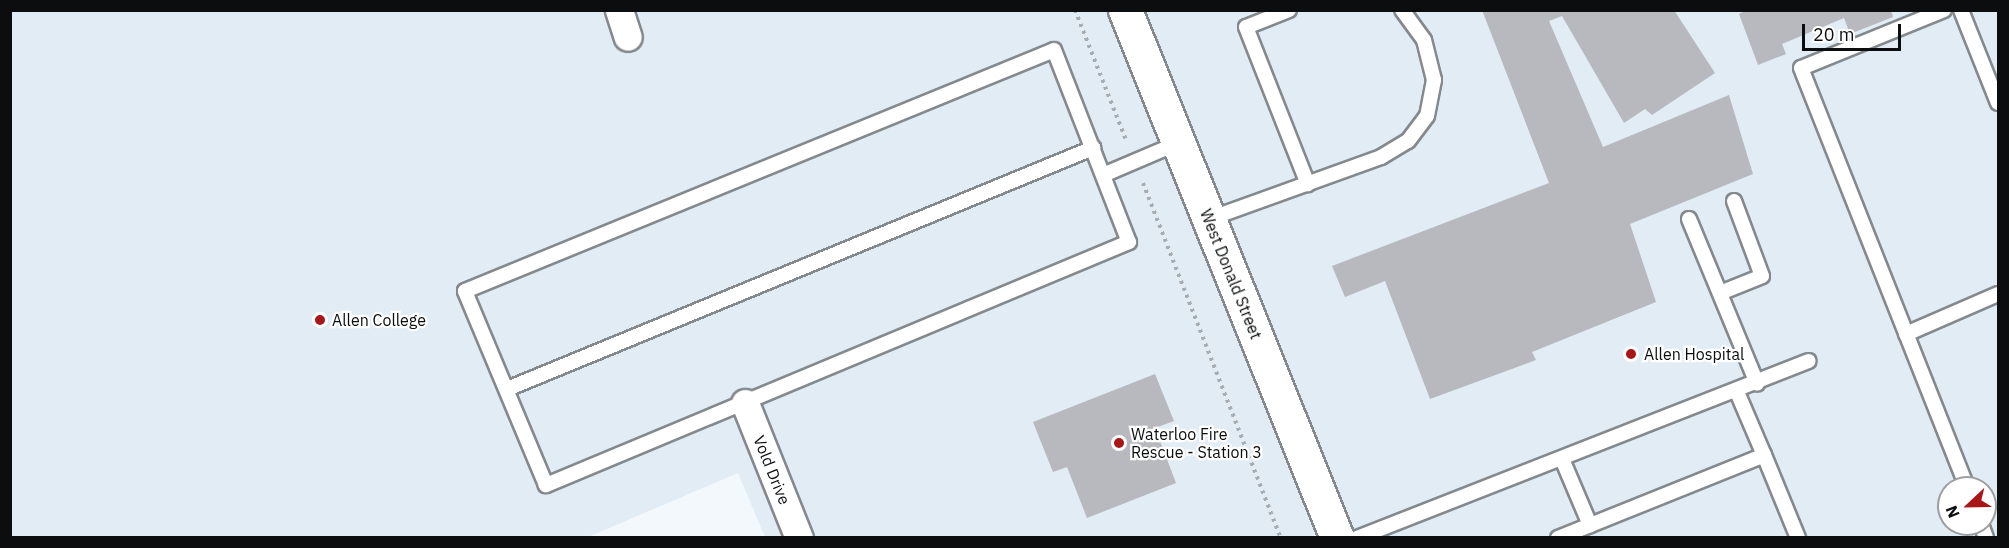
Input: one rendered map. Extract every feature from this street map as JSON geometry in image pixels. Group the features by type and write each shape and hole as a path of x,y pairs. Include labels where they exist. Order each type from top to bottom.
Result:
{"main road":[{"name":"West Donald Street","path":"1125,10 1337,537"}],"street":[{"path":"619,10 628,37"},
{"name":"Vold Drive","path":"745,403 799,537"}],"lane":[{"path":"1944,10 1801,68 1962,476"},
{"path":"1961,10 1998,103"},
{"path":"1287,11 1246,27 1308,184"},
{"path":"1209,219 1381,157 1408,141 1427,116 1434,80 1424,40 1405,11"},
{"path":"1054,50 1093,148 1129,242 546,485 465,291 1054,50"},
{"path":"1103,175 1178,143"},
{"path":"507,389 1093,148"},
{"path":"1720,293 1762,276 1734,201"},
{"path":"1689,219 1757,383"},
{"path":"1906,334 1998,294"},
{"path":"1358,537 1737,392 1809,361"},
{"path":"1737,392 1798,537"},
{"path":"1558,537 1764,455"},
{"path":"1562,459 1590,525"}],"path":[{"path":"1075,10 1281,537"}],"shaded area":[{"path":"10,11 1108,11 1320,533 1308,538 765,537 738,473 588,537 11,537"},
{"name":"Allen Hospital","path":"1125,11 1998,11 1998,537 1337,537"}],"building":[{"path":"1482,10 1674,10 1715,73 1652,115 1645,109 1624,123 1562,16 1549,21 1603,147 1729,95 1753,174 1630,224 1656,302 1532,352 1536,360 1430,399 1385,281 1345,297 1332,266 1549,183"},
{"path":"1747,10 1891,10 1893,17 1850,34 1844,18 1782,44 1786,54 1758,65 1739,14"},
{"path":"1155,374 1174,421 1155,428 1176,483 1087,518 1067,467 1053,472 1033,422"}],"place":[{"name":"Allen College","path":"320,320"},
{"name":"Allen Hospital","path":"1631,354"},
{"name":"Waterloo Fire Rescue - Station 3","path":"1119,443"}]}
